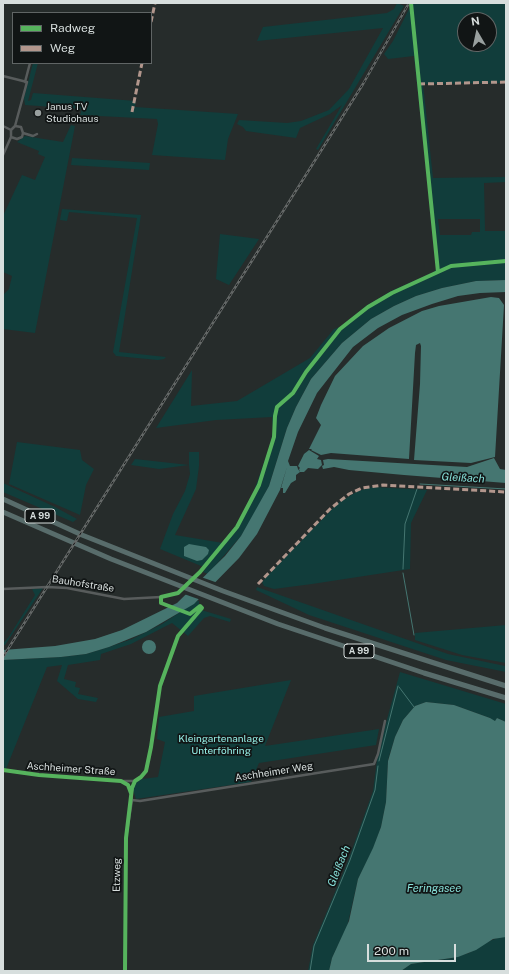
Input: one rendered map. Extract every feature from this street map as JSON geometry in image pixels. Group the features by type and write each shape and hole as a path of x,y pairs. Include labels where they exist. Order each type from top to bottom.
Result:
{"highway":[{"name":"A 99","path":"3,500 223,591 325,628 506,686"},
{"name":"A 99","path":"3,512 76,545 278,624 417,671 506,698"}],"street":[{"path":"11,130 15,126 27,82 25,82 30,64"},
{"path":"3,76 25,82"},
{"path":"3,126 11,130"},
{"path":"15,126 21,128 23,133 33,136 37,134"},
{"path":"3,155 12,137 11,130"},
{"path":"12,137 17,139 22,137 23,133"},
{"name":"Bauhofstraße","path":"3,589 52,587 124,599 161,597"},
{"name":"Aschheimer Weg","path":"132,800 140,801 374,764 378,754 385,722"},
{"name":"Aschheimer Straße","path":"3,770 39,775 121,781 128,785 131,793"},
{"name":"Etzweg","path":"121,781 135,781 131,793 132,800 126,838 125,971"}],"green space":[{"path":"397,3 404,6 318,150 316,149 342,105 330,114 300,128 296,138 246,131 243,127 237,124 239,120 287,123 301,121 329,110 349,89 383,28 257,41 263,27 387,13 394,9"},
{"path":"412,3 506,3 506,83 423,84 433,178 506,177 506,182 484,183 485,231 506,231 506,280 476,281 442,288 416,296 371,319 342,343 311,379 296,407 287,428 269,486 252,518 241,536 208,574 203,572 206,568 160,549 173,514 185,491 190,474 189,452 199,452 196,489 175,535 223,543 236,526 252,496 270,446 273,431 272,417 216,420 156,428 192,370 191,406 237,401 310,358 334,329 340,327 366,306 391,291 434,272 437,267 414,56 388,59 384,54 393,41","holes":["438,219 480,219 480,232 472,232 471,235 440,235"]},
{"path":"33,64 38,64 28,101 31,100 33,93 136,101 135,107 238,114 228,139 225,160 152,155 158,124 157,119 80,115 82,109 25,105 24,98"},
{"path":"71,125 75,126 35,333 3,329 3,295 9,289 12,276 3,272 3,216 22,175 35,180 45,157 38,154 39,151 17,142 25,136 63,142"},
{"path":"72,158 150,163 149,170 71,165"},
{"path":"62,209 141,215 119,352 166,357 164,359 158,360 116,356 113,352 137,218 69,212 67,221 60,220"},
{"path":"220,234 259,239 229,285 216,279"},
{"path":"17,442 80,450 82,460 94,469 86,485 80,515 9,484"},
{"path":"135,459 189,465 159,469 131,465"},
{"path":"3,483 77,519 73,522 3,492"},
{"path":"373,487 427,490 411,523 410,569 274,589 264,586 262,582 338,503 358,491"},
{"path":"257,587 448,654 505,666 506,672 446,660 309,615 256,590"},
{"path":"43,588 5,645 3,645 35,595 32,589"},
{"path":"199,601 199,605 191,611 185,613 191,614 198,609 231,619 230,622 210,616 204,618 188,636 172,623 131,644 101,654 100,660 68,665 64,679 76,682 75,687 80,688 78,694 98,698 96,702 78,699 57,681 62,665 47,667 6,769 3,768 4,660 86,654 109,647 132,639 162,624"},
{"path":"506,625 506,663 462,655 415,640 415,633"},
{"path":"400,672 506,704 506,722 497,718 495,722 490,718 454,705 426,702 415,706 403,720 395,737 388,760 386,802 381,827 373,849 358,879 347,927 332,958 329,971 308,971 313,945 348,861 373,791 378,752"},
{"name":"Kleingartenanlage Unterföhring","path":"291,680 265,746 379,729 376,745 259,763 251,782 136,799 133,790 135,783 142,779 158,777 165,742 157,739 159,717 194,711 194,696"},
{"path":"500,937 506,937 506,971 401,971 411,964 452,958 469,953 487,942"}],"water":[{"path":"506,280 506,292 458,296 432,304 402,315 378,328 353,347 317,393 298,432 288,461 290,466 297,466 300,472 296,475 296,480 291,483 285,493 283,493 283,488 281,488 287,467 280,490 257,534 239,558 194,604 146,632 109,647 86,654 3,660 3,650 55,646 95,639 122,630 177,603 225,556 241,536 269,486 287,428 296,407 311,379 342,343 371,319 416,296 442,288 476,281"},
{"path":"491,297 499,298 504,305 495,457 471,463 414,460 420,384 420,343 416,345 415,353 409,459 331,453 321,455 311,450 312,449 309,449 321,425 316,418 335,376 363,346 389,328 422,311 439,306"},
{"path":"309,450 319,456 317,459 321,460 322,465 318,469 308,468 304,472 300,472 300,468 298,466 304,454"},
{"path":"494,458 500,469 506,470 506,483 349,470 334,467 323,469 322,466 324,465 323,460 328,459 467,467"},
{"path":"189,544 206,547 209,550 208,554 202,560 197,561 184,556 184,547"},
{"path":"146,640 152,640 156,644 156,650 152,654 146,654 142,650 142,644"},
{"name":"Feringasee","path":"426,702 454,705 495,721 497,718 506,722 506,937 493,939 476,950 458,957 411,964 401,971 329,971 332,958 349,921 358,879 381,827 386,802 388,761 395,737 403,720 415,706"}],"pier":[{"path":"201,577 218,583 201,600 184,594"}],"waterway":[{"name":"Gleißach","path":"420,484 506,489"},
{"name":"Gleißach","path":"403,569 405,524 417,489"},
{"name":"Gleißach","path":"403,573 414,635"},
{"name":"Gleißach","path":"379,761 398,686"},
{"path":"399,687 414,707"},
{"name":"Gleißach","path":"310,971 314,946 350,860 375,790 378,766"}],"railway":[{"path":"3,657 363,84 409,3"}],"marked path":[{"path":"152,17 155,3"},
{"path":"132,112 142,64"},
{"path":"419,84 506,82"},
{"path":"258,584 330,509 349,494 362,488 383,485 506,492"}],"cycle path":[{"path":"411,3 438,272"},
{"path":"125,971 126,838 132,788 135,781 146,771 160,686 178,636 202,608 200,606 190,614 161,603 161,597 178,593 200,572 237,527 259,485 274,437 277,407 293,393 306,372 340,329 368,307 392,293 451,266 506,261"},
{"path":"3,770 39,775 121,781 128,785 131,793"}],"place":[{"name":"Janus TV Studiohaus","path":"38,113"}]}
